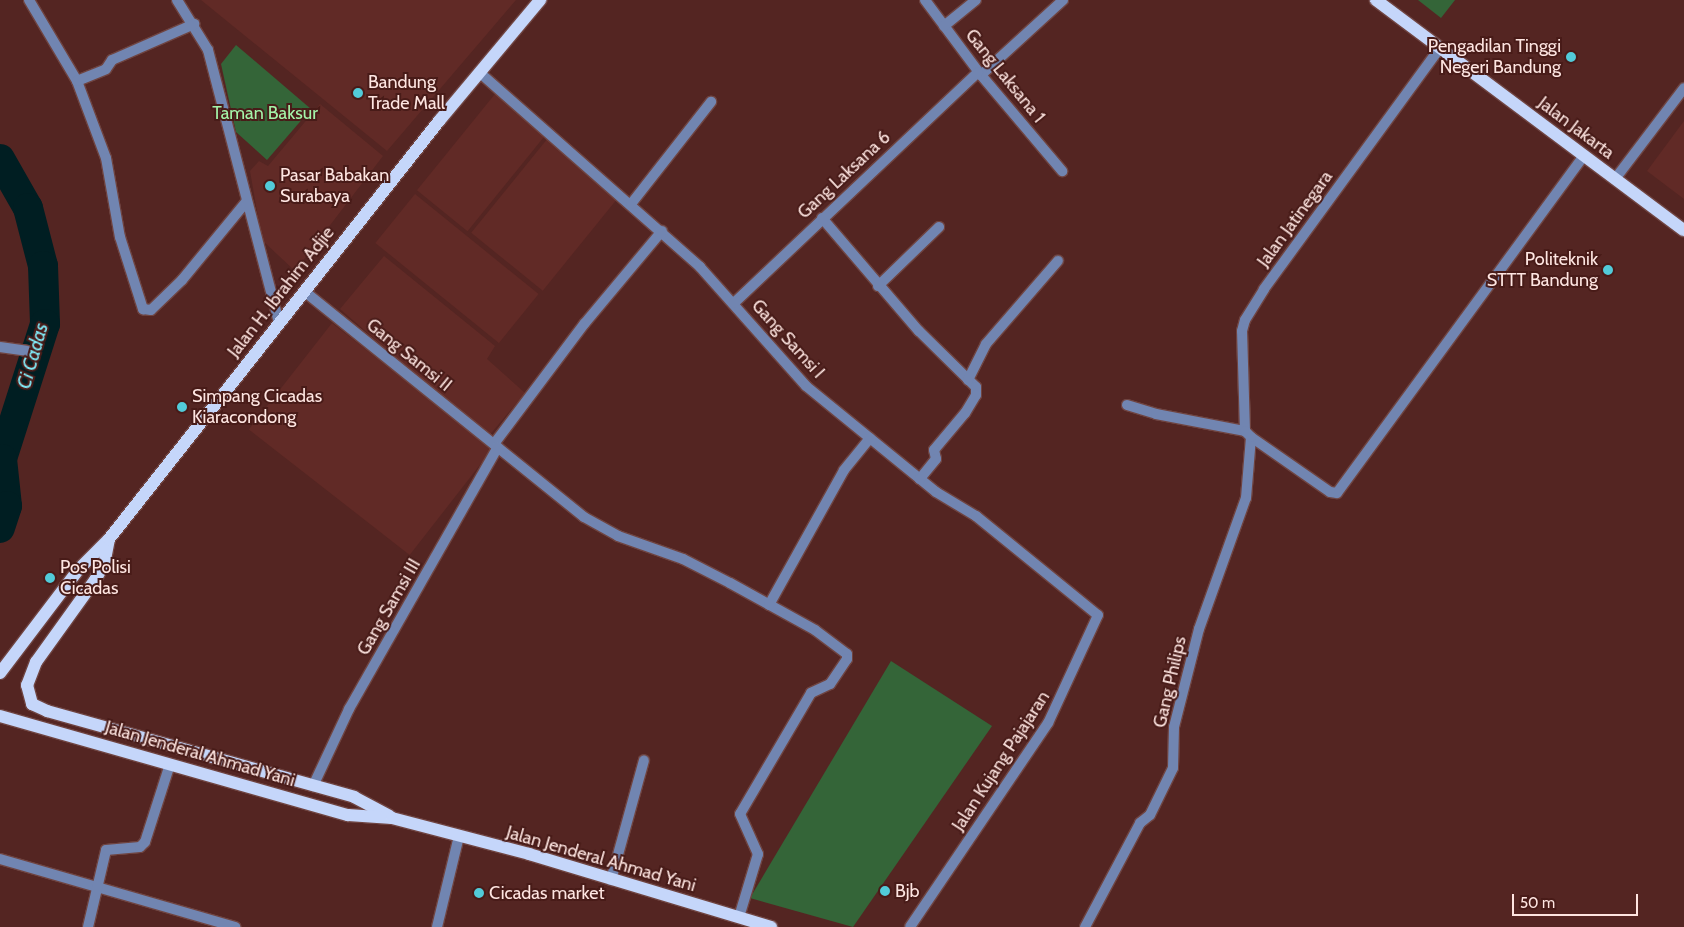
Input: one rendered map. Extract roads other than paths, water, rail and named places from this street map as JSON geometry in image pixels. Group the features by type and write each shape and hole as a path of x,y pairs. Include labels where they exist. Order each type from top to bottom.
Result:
{"main road":[{"name":"Jalan H. Ibrahim Adjie","path":"0,672 80,569 109,539 479,72 540,0"},
{"name":"Jalan Jakarta","path":"1376,0 1684,230"},
{"name":"Jalan H. Ibrahim Adjie","path":"46,711 32,704 27,685 36,662 104,564 109,539"},
{"name":"Jalan Jenderal Ahmad Yani","path":"46,711 354,796 392,818"},
{"name":"Jalan Jenderal Ahmad Yani","path":"0,716 348,815 392,818 459,836 771,927"}],"street":[{"path":"29,0 77,81 106,158 120,237 143,309 152,310 182,280 246,202"},
{"path":"177,0 194,24 208,50 279,323"},
{"name":"Gang Laksana 1","path":"925,0 979,73 1062,172"},
{"path":"944,26 976,0"},
{"name":"Gang Laksana 6","path":"734,304 822,218 979,73 1062,0"},
{"path":"77,81 106,69 112,60 194,24"},
{"name":"Jalan Jatinegara","path":"1248,434 1242,331 1245,320 1264,289 1440,48"},
{"name":"Gang Samsi I","path":"479,72 662,231 734,304 806,386 920,478 976,516 1091,607"},
{"path":"1615,179 1684,88"},
{"path":"631,204 711,102"},
{"path":"1127,404 1156,414 1248,434 1330,492 1337,493 1584,156"},
{"path":"822,218 878,286 976,387 976,395 953,431 934,450 936,459 920,478"},
{"path":"878,286 939,227"},
{"name":"Gang Samsi III","path":"313,786 350,709 494,451 584,323 662,231"},
{"path":"968,380 986,344 1058,261"},
{"name":"Gang Samsi II","path":"304,291 494,451 584,517 618,536 683,559 836,642 848,657 830,684 811,693 740,814 758,854 738,917"},
{"path":"0,347 27,351"},
{"name":"Gang Philips","path":"1085,927 1140,823 1150,815 1173,768 1174,727 1199,629 1246,498 1248,434"},
{"path":"769,605 844,470 870,438"},
{"name":"Jalan Kujang Pajajaran","path":"910,927 1048,723 1098,618 1091,607"},
{"path":"611,880 644,760"},
{"path":"88,927 95,889 106,850 140,847 145,842 170,764"},
{"path":"437,927 459,836"},
{"path":"0,859 95,889 235,927"}],"waterway":[{"name":"Ci Cadas","path":"0,159 28,208 43,266 45,324 2,459 7,506 0,528"}],"place":[{"name":"Pengadilan Tinggi Negeri Bandung","path":"1571,57"},
{"name":"Bandung Trade Mall","path":"358,93"},
{"name":"Pasar Babakan Surabaya","path":"270,186"},
{"name":"Politeknik STTT Bandung","path":"1608,270"},
{"name":"Simpang Cicadas Kiaracondong","path":"182,407"},
{"name":"Pos Polisi Cicadas","path":"50,578"},
{"name":"Bjb","path":"885,891"},
{"name":"Cicadas market","path":"479,893"}],"park label":[{"name":"Taman Baksur","path":"265,113"}]}
